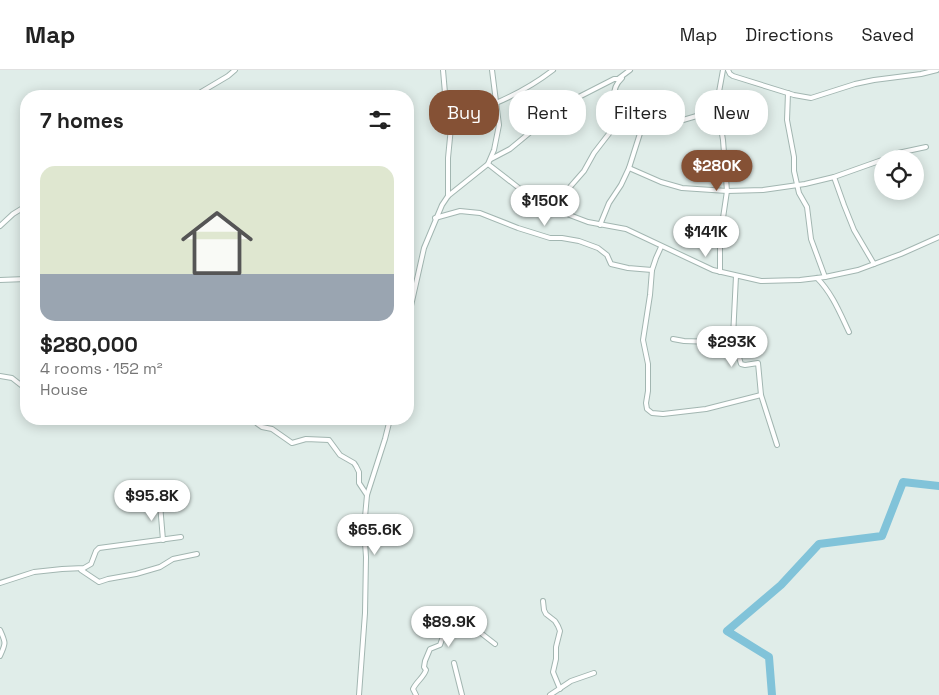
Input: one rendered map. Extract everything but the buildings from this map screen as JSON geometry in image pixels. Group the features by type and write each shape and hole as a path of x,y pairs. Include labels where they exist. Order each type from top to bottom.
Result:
{"street":[{"path":"204,90 235,70"},
{"path":"444,70 446,92 452,117 448,158 448,196"},
{"path":"492,70 494,90"},
{"path":"499,102 519,93 553,70"},
{"path":"491,159 510,149 569,102 593,88 618,79 631,70"},
{"path":"614,90 617,83 631,70"},
{"path":"719,90 723,70"},
{"path":"728,70 733,76 811,98 856,84 937,70"},
{"path":"788,93 787,120 794,157 794,171 797,185 807,207 811,239 825,277"},
{"path":"414,292 424,248 435,218 448,196 488,164 497,135"},
{"path":"556,210 570,187 584,171 592,156 608,135"},
{"path":"600,225 609,203 629,168 640,135"},
{"path":"720,272 720,238 727,191 722,135"},
{"path":"912,150 926,147"},
{"path":"629,168 661,182 682,188 727,191 764,190 797,185 834,177 874,163"},
{"path":"488,164 543,205 600,225 626,229 706,268 736,276 761,280 825,277 858,270 939,237"},
{"path":"834,177 854,230 874,264"},
{"path":"0,226 20,210"},
{"path":"435,218 460,211 480,213 550,238 579,241 598,248 607,256 611,264 652,270"},
{"path":"661,247 652,270 643,340 648,364 647,409 652,413 663,414 706,408 761,395"},
{"path":"736,276 733,337 741,364 758,363 761,395 777,444"},
{"path":"817,278 825,286 849,332"},
{"path":"0,280 20,279"},
{"path":"673,339 713,342 733,337"},
{"path":"0,376 12,378 20,384"},
{"path":"260,425 272,429 292,442 306,439 329,440 340,455 354,463 359,472 359,483 367,495"},
{"path":"359,695 365,613 366,565 364,528 367,495 388,425"},
{"path":"160,504 162,540"},
{"path":"0,583 34,572 84,568 93,561 99,548 181,537"},
{"path":"78,569 99,582 136,574 160,567 173,559 197,554"},
{"path":"543,601 546,614 558,626 560,631 553,672 560,689"},
{"path":"416,695 413,689 426,672 424,667 425,661 430,649 440,645 441,640 448,631 458,622 477,630 495,644"},
{"path":"0,630 5,640 5,646 0,656"},
{"path":"454,663 462,695"},
{"path":"550,695 571,681 594,673"}],"waterway":[{"path":"772,695 769,657 727,631 781,585 819,544 882,536 903,482 939,486"}]}
